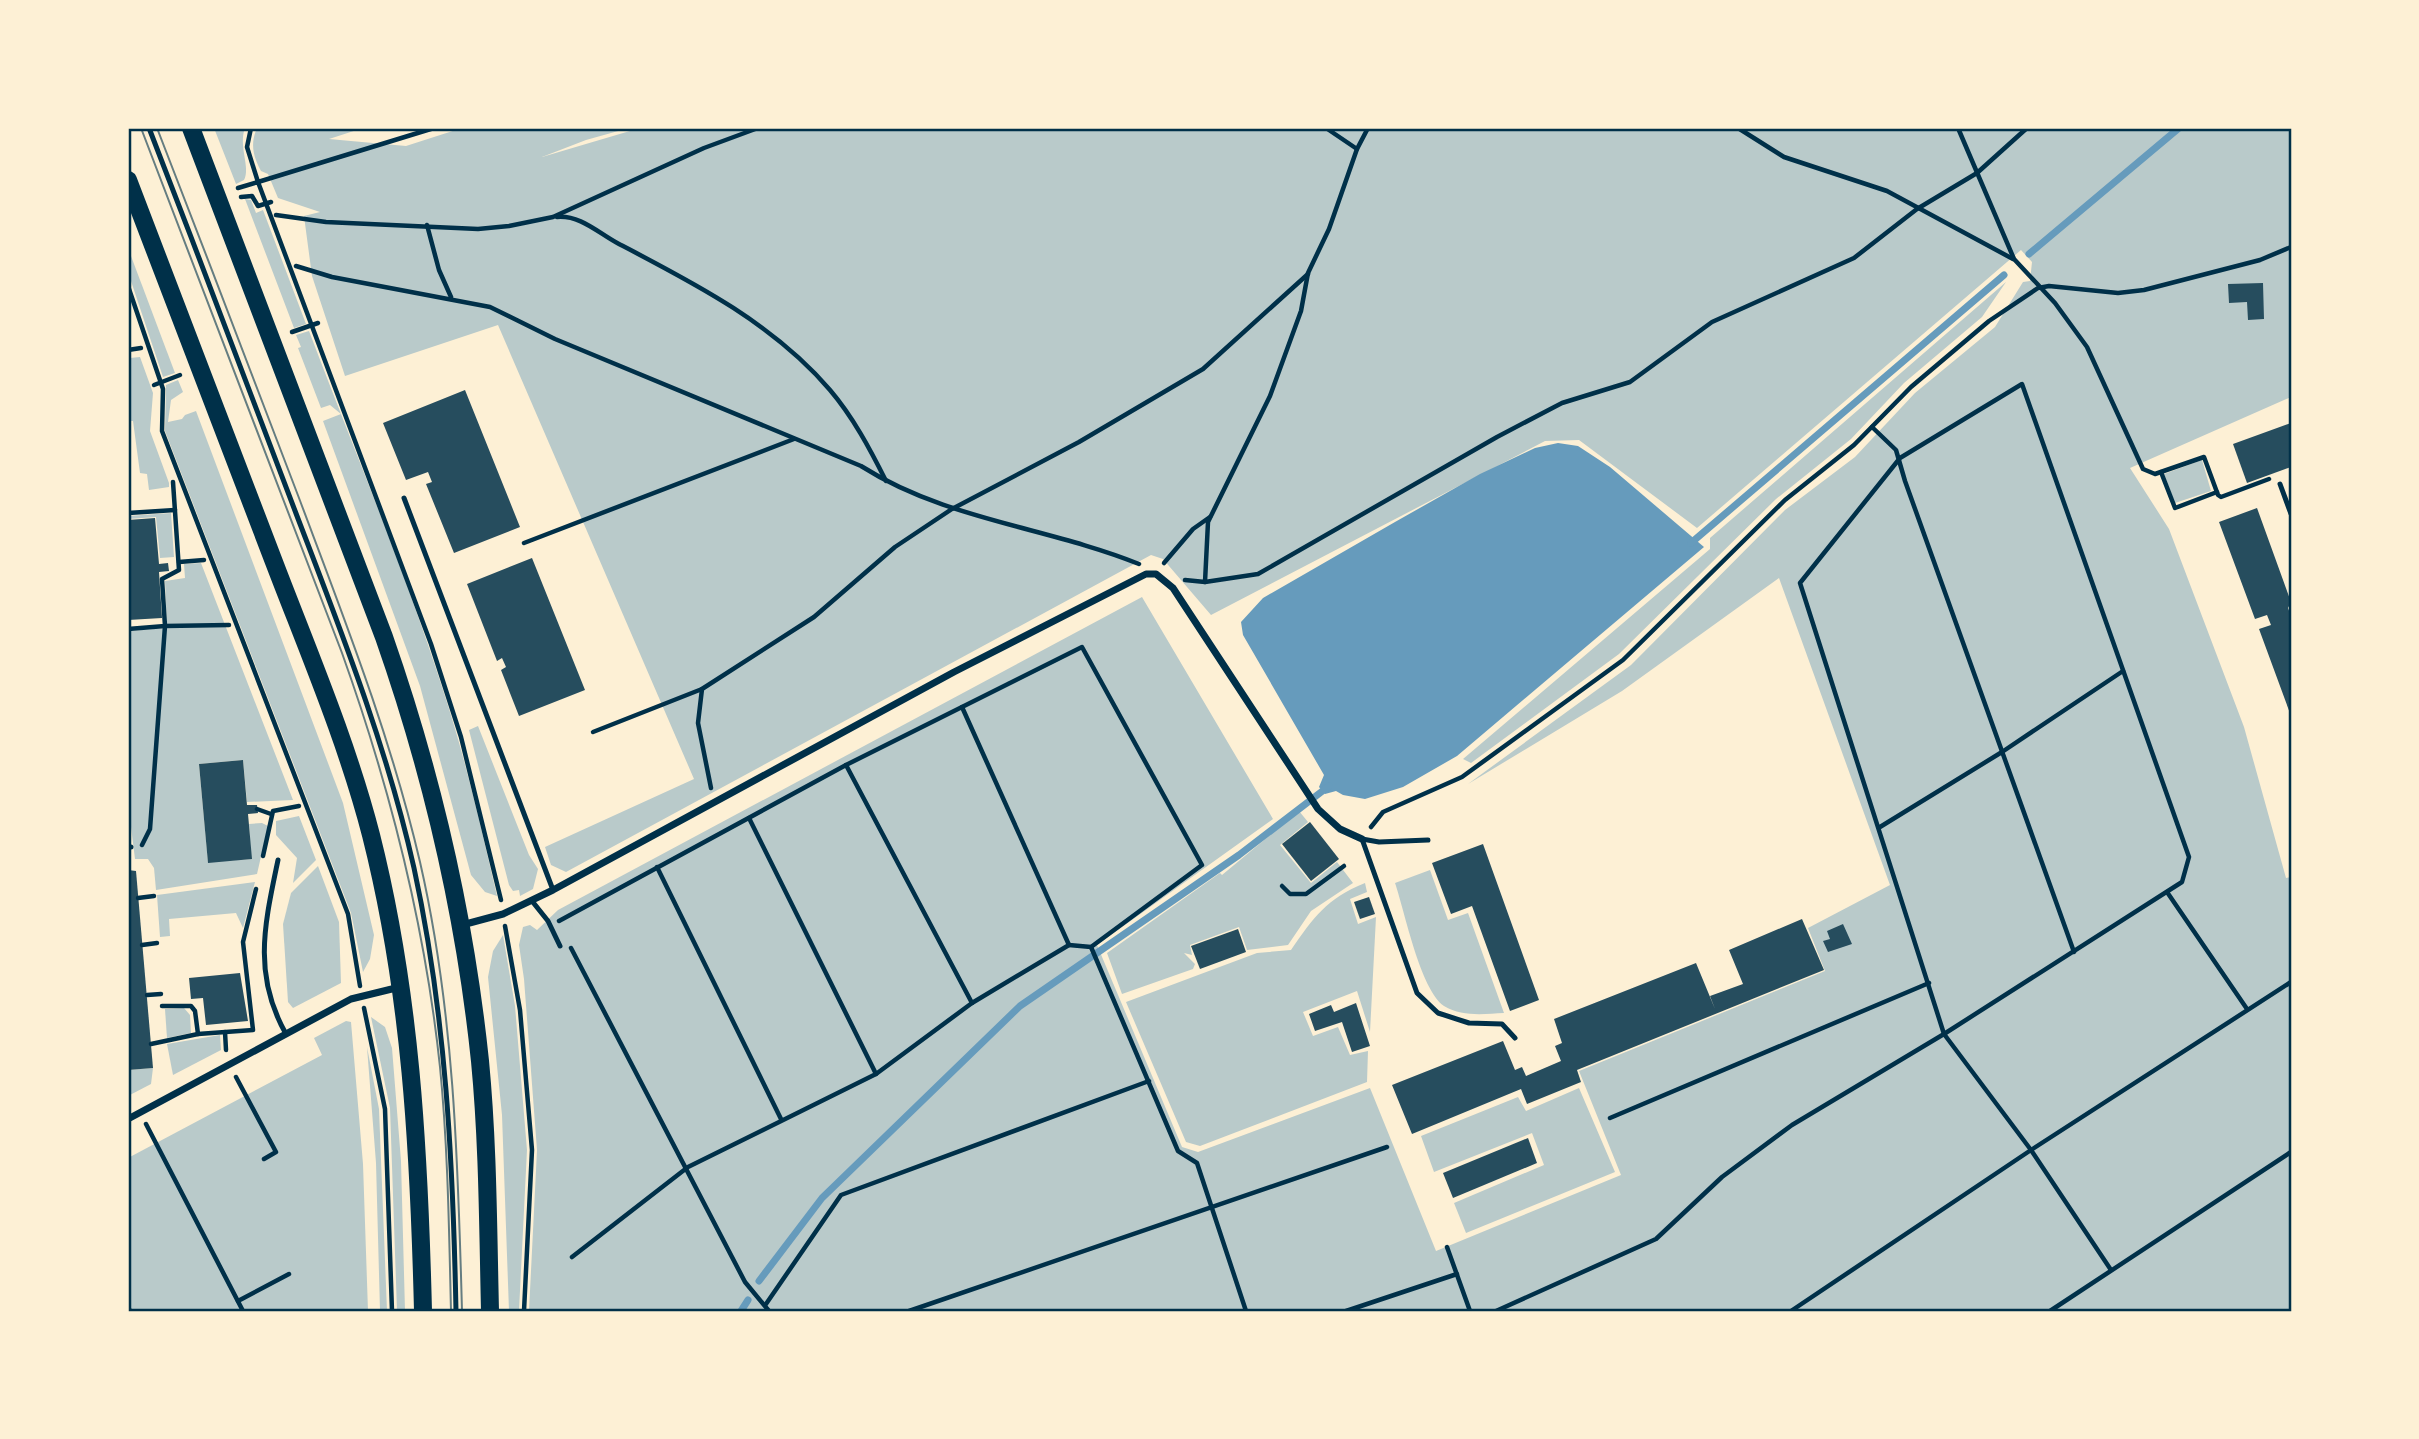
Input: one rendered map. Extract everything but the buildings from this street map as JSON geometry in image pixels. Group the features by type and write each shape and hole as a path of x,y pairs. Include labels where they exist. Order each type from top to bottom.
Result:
{"main road":[{"path":"191,128 404,695 442,836 461,925 483,1103 490,1311"},
{"path":"131,187 357,787 380,874 402,986 416,1122 423,1311"}],"street":[{"path":"461,925 503,914 532,901 1135,577 1156,574 1173,588 1318,809 1340,829 1362,839"},
{"path":"128,1119 362,995 402,986"}],"lane":[{"path":"149,128 358,676 405,831 426,927 445,1054 453,1164 456,1311"},
{"path":"2280,485 2291,514"},
{"path":"404,498 553,890"},
{"path":"1362,839 1378,842 1428,839"},
{"path":"1362,839 1417,993 1438,1013 1469,1023 1502,1024 1515,1038"},
{"path":"278,860 262,940 267,985 278,1020 286,1034"},
{"path":"532,901 548,921 560,946"}],"path":[{"path":"251,128 247,147 264,204 447,690 473,781 501,898"},
{"path":"238,188 435,128"},
{"path":"553,217 704,148 758,128"},
{"path":"1326,128 1357,149"},
{"path":"1205,582 1208,522 1270,396 1301,311 1308,273 1329,229 1357,149 1368,128"},
{"path":"1738,128 1784,157 1887,191 2014,259"},
{"path":"1958,128 2014,259 2041,287 2087,347 2143,469 2151,474 2204,457 2221,497 2280,475"},
{"path":"1164,579 1205,582 1258,575 1508,431 1562,403 1630,382 1712,322 1854,258 1917,209 1978,173 2027,128"},
{"path":"241,197 252,196 258,206 271,202"},
{"path":"276,215 326,222 478,229 572,215 616,243 682,275 788,349 830,390 865,439 886,482"},
{"path":"427,225 439,270 452,298"},
{"path":"1362,839 1383,812 1462,777 1623,660 1785,500 1872,427 1912,387 1989,321 2041,287 2092,293 2144,290 2260,260 2291,247"},
{"path":"296,265 332,277 490,307 555,339 649,375 861,466 886,482 951,509 1135,562 1156,574 1193,530 1211,516"},
{"path":"593,732 702,689 814,617 895,547 951,509 1079,442 1203,369 1308,273"},
{"path":"128,286 161,382 162,430 348,914 385,1109 392,1311"},
{"path":"292,332 317,323"},
{"path":"128,350 141,348"},
{"path":"154,385 180,375"},
{"path":"1496,1311 1656,1239 1722,1177 1792,1125 1944,1034 2182,882 2189,857 2022,384 1900,458 1800,583 1944,1034 2031,1150 2110,1270"},
{"path":"1872,427 1900,458 1905,481 2074,952"},
{"path":"524,543 794,439"},
{"path":"2161,472 2175,508 2217,492"},
{"path":"173,482 179,570"},
{"path":"128,513 175,510"},
{"path":"179,562 204,560"},
{"path":"169,567 179,570"},
{"path":"129,847 144,845 150,829 166,626 162,579 179,570"},
{"path":"128,629 229,625"},
{"path":"548,921 558,922 846,765 1082,647 1202,865 1091,947 1069,945 972,1003 876,1074 688,1167 572,1257"},
{"path":"1880,827 2002,752 2123,671"},
{"path":"702,689 698,723 714,803"},
{"path":"962,707 1069,945"},
{"path":"846,765 972,1003"},
{"path":"257,809 271,814"},
{"path":"749,818 876,1074"},
{"path":"1282,886 1290,894 1306,894 1344,866"},
{"path":"657,867 782,1119"},
{"path":"2167,892 2247,1009"},
{"path":"138,898 154,896"},
{"path":"506,929 520,1010 532,1182 523,1283 524,1311"},
{"path":"142,945 157,943"},
{"path":"571,947 688,1167 745,1282 766,1304 769,1311"},
{"path":"1091,947 1178,1151 1197,1163 1246,1311"},
{"path":"1791,1311 2031,1150 2291,982"},
{"path":"1610,1118 1928,983"},
{"path":"147,995 161,994"},
{"path":"162,1006 191,1006 195,1011 198,1034"},
{"path":"151,1044 198,1034 253,1030"},
{"path":"225,1032 226,1049"},
{"path":"235,1076 276,1152 264,1159"},
{"path":"766,1304 841,1195 1149,1081"},
{"path":"146,1124 243,1311"},
{"path":"909,1311 1387,1147"},
{"path":"2050,1311 2291,1152"},
{"path":"1447,1247 1470,1311"},
{"path":"238,1301 289,1274"},
{"path":"1346,1311 1457,1274"}],"shaded area":[{"path":"214,128 245,128 243,142 246,175 244,180 236,184"},
{"path":"257,128 363,128 329,139 406,146 462,128 629,128 586,140 542,157 640,128 2291,128 2291,397 2130,468 2169,529 2244,727 2286,878 2291,877 2291,1311 529,1311 537,1150 519,945 523,927 530,925 537,930 558,910 1142,597 1273,819 1097,945 1182,1147 1198,1152 1370,1088 1436,1251 1621,1175 1579,1071 1825,971 1808,928 1890,885 1779,578 1622,691 1468,784 1631,665 1785,510 1855,457 1915,393 1995,327 2023,282 2030,281 2032,262 2021,250 1697,528 1579,440 1545,441 1211,615 1163,559 1151,555 566,872 551,865 545,847 694,779 498,325 345,376 312,276 304,216 320,212 278,198 268,174 261,171 254,155"},
{"path":"245,199 251,200 256,213 263,210 306,324 294,328"},
{"path":"128,248 175,373 163,377 128,272"},
{"path":"2006,282 1982,317 1904,383 1851,439 1776,499 1619,654 1471,763 1463,759 1710,549 1710,538"},
{"path":"309,331 395,554 428,644 466,766 497,896 485,892 471,875 420,686 323,421 341,414 330,405 321,408 298,348 301,347 296,335"},
{"path":"140,357 153,393 150,431 169,483 169,487 149,490 147,474 140,473 133,421 128,421 128,366 130,358"},
{"path":"178,380 183,392 171,400 168,422 182,419 196,411 343,803 374,935 370,959 363,972 351,913 165,431 166,385"},
{"path":"2202,460 2211,491 2175,503 2164,474"},
{"path":"171,513 174,557 160,558 156,517 128,519 128,516"},
{"path":"201,563 293,800 247,802 243,760 199,764 208,862 251,859 249,824 262,823 268,826 257,874 156,890 154,868 148,859 135,859 131,827 128,827 128,631 167,628 165,581 185,578 184,564"},
{"path":"478,726 529,855 538,869 533,889 520,896 519,890 513,891 509,885 469,730"},
{"path":"1299,811 1308,822 1280,845 1311,883 1337,862 1353,883 1311,911 1288,945 1247,950 1239,927 1190,945 1192,955 1184,953 1195,964 1193,969 1122,994 1107,953 1220,873 1222,875"},
{"path":"299,816 316,860 293,883 297,858 276,835 276,821"},
{"path":"318,866 339,922 341,983 293,1008 288,1002 283,924 291,893"},
{"path":"1430,870 1448,920 1468,913 1504,1013 1473,1014 1451,1010 1435,997 1428,984 1414,949 1395,883"},
{"path":"255,882 243,928 236,913 169,919 170,936 160,937 157,895"},
{"path":"1365,883 1367,892 1350,899 1358,924 1376,917 1370,1032 1357,991 1303,1012 1313,1036 1338,1027 1350,1055 1368,1051 1367,1082 1200,1146 1186,1142 1126,1002 1257,953 1291,950 1322,910 1340,896"},
{"path":"503,935 515,1006 527,1150 519,1311 509,1311 502,1115 488,977 493,951"},
{"path":"184,1008 190,1015 191,1033 167,1038 165,1009"},
{"path":"371,1017 385,1027 392,1048 401,1161 405,1311 397,1311 390,1108"},
{"path":"346,1021 351,1022 363,1164 368,1311 128,1311 128,1158 322,1055 314,1038"},
{"path":"220,1035 221,1050 173,1075 167,1044"},
{"path":"367,1047 379,1109 387,1311 380,1311 376,1163"},
{"path":"153,1068 151,1084 128,1096 128,1070"},
{"path":"1579,1088 1615,1172 1466,1233 1454,1203 1544,1165 1532,1133 1434,1172 1421,1136 1518,1097 1526,1111"}],"water":[{"path":"1558,443 1578,446 1610,467 1704,547 1457,756 1403,787 1365,799 1336,791 1325,794 1319,787 1324,775 1243,635 1241,622 1263,598 1480,474 1535,448"}],"waterway":[{"path":"2029,254 2179,128"},
{"path":"1691,543 2004,275"},
{"path":"759,1281 822,1198 1020,1006 1239,855 1329,786"},
{"path":"741,1311 748,1300"}],"tram line":[{"path":"141,128 342,653 390,805 425,961 440,1067 451,1311"},
{"path":"157,128 349,633 381,724 408,815 431,918 447,1029 459,1198 462,1311"}]}
